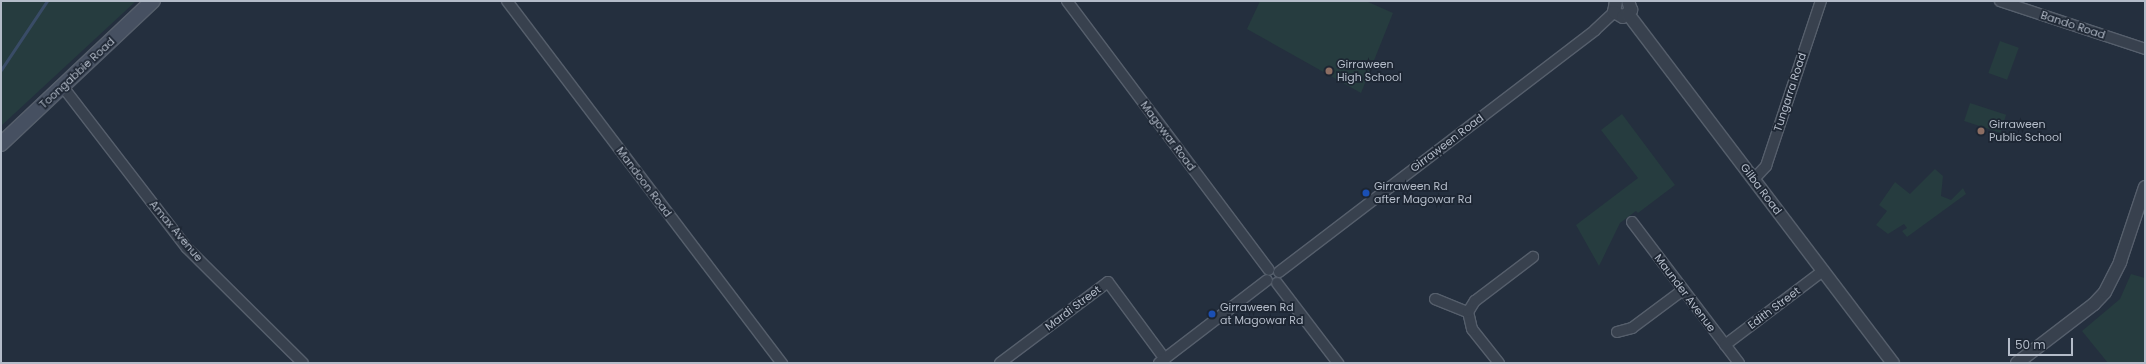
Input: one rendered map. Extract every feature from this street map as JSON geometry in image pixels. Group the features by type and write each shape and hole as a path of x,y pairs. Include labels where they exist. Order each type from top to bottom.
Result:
{"main road":[{"name":"Toongabbie Road","path":"1,144 153,1"}],"street":[{"name":"Mandoon Road","path":"507,1 782,363"},
{"name":"Magowar Road","path":"1068,1 1268,275"},
{"path":"1615,7 1620,17 1628,14 1631,7 1628,1"},
{"name":"Tungarra Road","path":"1754,179 1766,166 1820,1"},
{"name":"Bando Road","path":"2000,1 2013,3 2145,49"},
{"name":"Girraween Road","path":"1278,278 1595,30 1615,7"},
{"name":"Gilba Road","path":"1628,14 1894,363"},
{"name":"Amax Avenue","path":"63,87 187,248 303,363"},
{"path":"2017,363 2102,296 2118,269 2142,207 2145,187"},
{"name":"Maunder Avenue","path":"1632,222 1739,363"},
{"path":"1499,363 1472,329 1468,312 1475,301 1533,257"},
{"path":"1162,361 1276,269 1278,278 1338,363"},
{"name":"Edith Street","path":"1725,345 1823,271"},
{"name":"Mardi Street","path":"1000,363 1108,282 1162,361"},
{"path":"1617,332 1632,328 1683,290"},
{"path":"1435,299 1468,312"}],"green space":[{"path":"1,1 136,1 1,126"},
{"path":"1260,1 1366,1 1393,13 1361,93 1247,29"},
{"path":"2000,41 2019,48 2007,80 1988,73"},
{"path":"1970,103 2006,115 2000,133 1964,121"},
{"path":"1622,114 1675,185 1638,213 1636,211 1620,223 1599,266 1576,225 1638,178 1601,130"},
{"path":"1935,169 1943,176 1941,196 1951,200 1963,188 1966,194 1907,237 1902,231 1907,228 1904,224 1888,234 1876,225 1887,211 1879,205 1895,182 1910,194"},
{"path":"2131,274 2145,278 2145,363 2108,363 2082,331 2120,299"}],"waterway":[{"path":"1,70 47,1"}],"place":[{"name":"Girraween High School","path":"1329,71"},
{"name":"Girraween Public School","path":"1981,131"},
{"name":"Girraween Rd after Magowar Rd","path":"1366,193"},
{"name":"Girraween Rd at Magowar Rd","path":"1212,314"}]}
